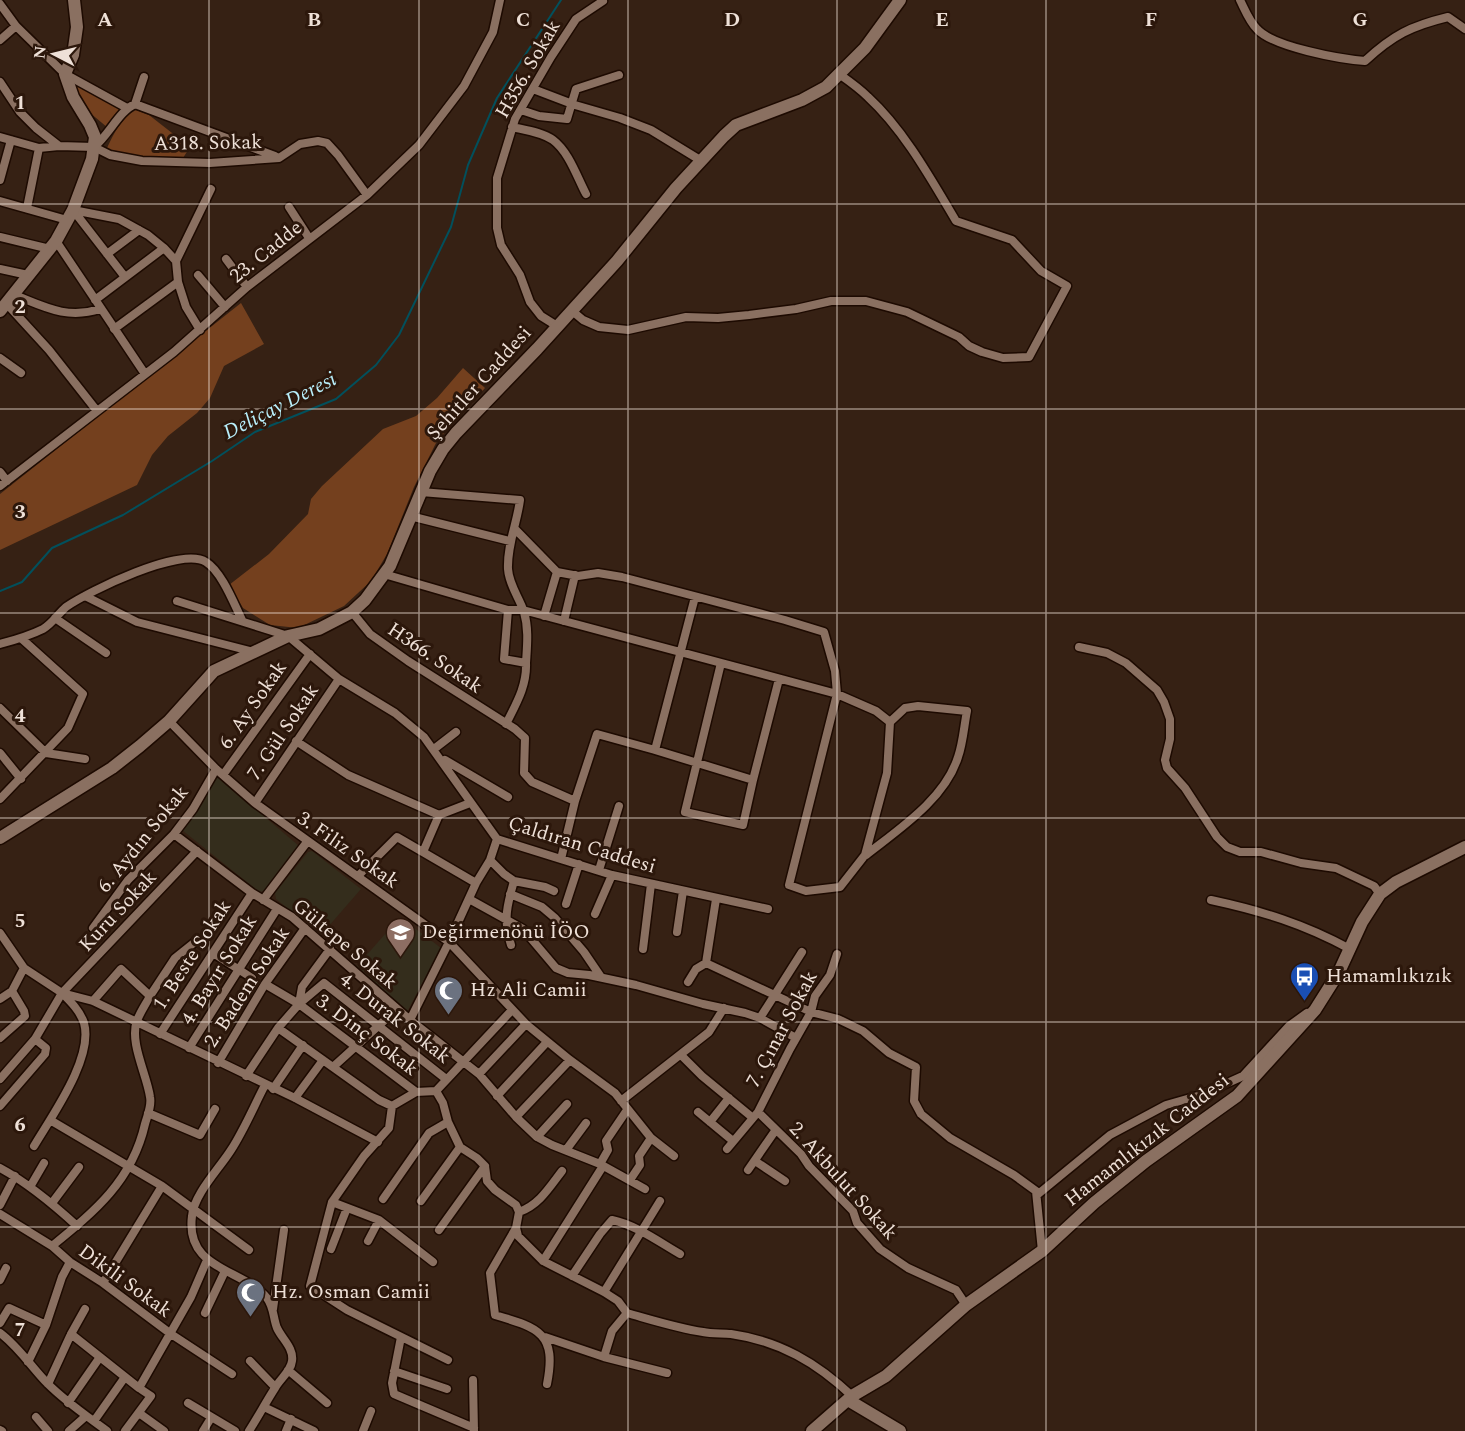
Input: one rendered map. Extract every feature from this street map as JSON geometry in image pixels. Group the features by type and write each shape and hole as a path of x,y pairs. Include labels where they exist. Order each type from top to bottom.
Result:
{"street":[{"path":"4,305 53,245 70,215 90,166 95,137 72,97 65,74 73,55 76,27 74,0"},
{"name":"23. Cadde","path":"3,484 200,330 247,287 367,195 419,145 458,94 493,32 500,0"},
{"name":"Şehitler Caddesi","path":"0,838 112,768 169,721 214,671 288,636 319,629 352,612 365,600 390,566 410,516 443,449 617,261 700,160 736,126 802,100 826,87 865,48 900,0"},
{"path":"1240,0 1258,31 1282,43 1347,60 1365,61 1400,33 1427,22 1448,17 1465,28"},
{"name":"H356. Sokak","path":"557,326 541,316 530,302 520,274 501,245 497,228 497,178 512,127 551,57 576,19 603,1"},
{"path":"0,4 16,26 65,74 131,106 279,158"},
{"path":"0,40 16,26"},
{"path":"571,310 583,320 599,327 628,330 686,317 718,318 796,309 831,301 866,301 907,312 959,337 969,346 982,352 1003,358 1029,357 1067,286 1041,272 1012,240 956,221 926,171 887,117 868,97 839,74"},
{"path":"521,110 539,116 567,119 574,93 579,86 619,75"},
{"path":"94,147 105,138 131,106 144,77"},
{"path":"0,82 20,112 59,146"},
{"path":"533,88 571,104 620,118 651,130 700,160"},
{"path":"512,127 535,132 555,141 571,163 586,194"},
{"path":"0,137 39,148 27,208"},
{"path":"0,180 11,140"},
{"name":"A318. Sokak","path":"39,148 94,147 110,155 142,161 210,163 279,158 300,144 318,141 327,143 338,155 367,195"},
{"path":"200,330 186,307 178,282 176,261 211,189"},
{"path":"0,201 70,215 119,219 164,248 176,261"},
{"path":"290,207 309,238"},
{"path":"70,215 125,277"},
{"path":"107,254 139,230"},
{"path":"0,237 53,245 95,300 145,374"},
{"path":"95,300 164,248"},
{"path":"226,259 247,287"},
{"path":"0,269 28,275"},
{"path":"198,275 225,307"},
{"path":"114,329 178,282"},
{"path":"4,305 73,314 100,309"},
{"path":"4,305 49,350 97,411"},
{"path":"0,358 21,373"},
{"path":"0,472 3,484"},
{"path":"421,492 519,500 515,528 510,541 508,569 511,584 524,610 527,628 526,663 524,687 506,724"},
{"path":"410,516 510,541"},
{"path":"515,528 557,572 575,575 598,573 622,577 825,632 835,671 837,694 789,885 806,891 840,887 865,855 903,826 939,793 958,758 967,711 905,708 890,723 887,773 865,855"},
{"path":"0,644 22,639 45,627 66,608 85,596 141,570 182,559 199,559 207,562 215,571 242,620"},
{"path":"544,616 557,572"},
{"path":"384,574 508,610 524,610 837,694 876,711 890,723"},
{"path":"564,621 575,575"},
{"path":"85,596 137,622 255,652"},
{"path":"655,750 695,597"},
{"path":"177,601 288,636"},
{"path":"508,610 504,659 526,663"},
{"name":"H366. Sokak","path":"352,612 370,634 525,738 524,773 532,782 575,801"},
{"path":"55,618 106,653"},
{"name":"Çaldıran Caddesi","path":"288,636 339,679 395,713 424,737 459,782 470,802 497,838 612,875 768,909"},
{"path":"0,799 68,728 83,694 22,639"},
{"path":"1079,646 1107,653 1126,663 1157,690 1170,718 1170,738 1165,760 1167,768 1185,788 1217,837 1227,847 1240,852 1261,852 1336,868 1374,886 1380,894"},
{"name":"6. Ay Sokak","path":"220,772 310,654"},
{"path":"721,663 685,812 743,825 779,679"},
{"name":"7. Gül Sokak","path":"255,803 339,679"},
{"path":"0,708 46,753 85,759"},
{"name":"3. Filiz Sokak","path":"169,721 255,803 449,942 526,1024 570,1060 609,1087 651,1138 674,1156"},
{"path":"456,732 437,753 508,797"},
{"path":"561,859 575,801 597,735 753,780"},
{"path":"296,741 348,775 439,815"},
{"path":"0,753 21,779"},
{"name":"6. Aydın Sokak","path":"93,928 128,880 174,834 220,772"},
{"path":"423,852 439,815 470,802"},
{"path":"599,870 619,806"},
{"name":"Gültepe Sokak","path":"174,834 252,893 292,917 410,1020 479,1074 516,1117 537,1137 601,1165 645,1189"},
{"path":"358,876 397,837 476,884"},
{"path":"410,1020 490,860 497,838"},
{"path":"263,900 307,842"},
{"name":"Hamamlıkızık Caddesi","path":"812,1431 850,1398 886,1376 966,1305 1042,1251 1094,1203 1146,1161 1238,1096 1319,1004 1339,972 1362,922 1380,894 1396,882 1465,847"},
{"name":"Kuru Sokak","path":"0,1079 35,1039 62,993 197,851"},
{"path":"490,860 514,881 545,886 554,891"},
{"path":"566,904 579,864"},
{"path":"595,914 612,875"},
{"path":"511,945 506,929 506,918 514,881"},
{"path":"643,949 651,884"},
{"path":"677,932 683,891"},
{"name":"1. Beste Sokak","path":"160,1034 252,893"},
{"path":"510,894 542,907 555,918 584,952 601,977"},
{"path":"469,899 523,929 556,968 568,973 601,977 760,1018 796,1038"},
{"path":"706,963 716,899"},
{"path":"1211,900 1253,909 1290,921 1318,932 1350,949"},
{"name":"4. Bayır Sokak","path":"189,1048 277,909"},
{"name":"2. Badem Sokak","path":"218,1063 265,984 304,928"},
{"path":"0,933 24,968 62,993 76,1007 84,1024 86,1038 81,1062 34,1146"},
{"path":"51,1246 77,1226 117,1187 130,1167 142,1136 151,1100 136,1045 136,1022 175,958 195,942"},
{"path":"246,1076 278,1028 299,1004 302,987 330,949"},
{"path":"213,952 252,978"},
{"path":"760,1018 802,952"},
{"name":"7. Çınar Sokak","path":"710,1122 730,1145 755,1115 811,1012 815,996 830,975 837,954"},
{"path":"688,982 696,969 706,963"},
{"path":"706,963 811,1012 838,1019 863,1031 889,1053 916,1067 914,1101 921,1114 950,1138 1014,1174 1036,1191 1042,1251"},
{"path":"0,999 12,991 24,968"},
{"path":"93,1001 121,969 150,996"},
{"name":"3. Dinç Sokak","path":"265,984 299,1004 416,1092"},
{"name":"4. Durak Sokak","path":"299,1004 324,984 446,1079"},
{"path":"0,1038 25,1016 12,991"},
{"path":"62,993 93,1001 295,1098 378,1142"},
{"path":"1037,1195 1110,1135 1166,1105 1201,1095 1243,1076 1289,1026 1319,1004"},
{"path":"621,1101 709,1032 724,1008"},
{"path":"333,1067 397,1009"},
{"path":"392,1106 416,1092 436,1091 512,1010"},
{"path":"479,1074 526,1024"},
{"path":"278,1028 379,1100 392,1106"},
{"path":"0,1106 45,1054 46,1048 35,1039"},
{"path":"497,1096 547,1041"},
{"path":"249,1431 290,1366 291,1350 277,1328 273,1310 267,1299 245,1280 207,1260 194,1240 191,1227 193,1212 208,1180 231,1150 269,1087 303,1045"},
{"name":"7. Çınar Sokak","path":"681,1055 729,1098 755,1115"},
{"path":"295,1098 323,1060"},
{"path":"516,1117 570,1060"},
{"path":"436,1091 460,1147 485,1166 487,1181 495,1190 516,1205 519,1212 516,1228 490,1273 495,1315 523,1323 545,1337 604,1357 667,1373"},
{"path":"698,1112 710,1122 729,1098"},
{"path":"537,1137 567,1104"},
{"path":"392,1106 389,1128 358,1164 332,1202 310,1286 347,1310 448,1360"},
{"path":"148,1113 200,1135 215,1109"},
{"path":"543,1261 601,1165 608,1150 606,1141 627,1110"},
{"name":"2. Akbulut Sokak","path":"755,1115 801,1154 809,1166 853,1211 857,1223 880,1249 908,1268 956,1290 966,1305"},
{"path":"50,1120 162,1186 193,1212 249,1250"},
{"path":"383,1199 429,1133 448,1122"},
{"path":"566,1150 586,1123"},
{"path":"748,1170 775,1131"},
{"path":"630,1180 640,1165 639,1156 651,1138"},
{"path":"421,1201 460,1147"},
{"path":"755,1161 785,1181"},
{"path":"30,1187 44,1163"},
{"path":"439,1230 485,1166"},
{"path":"0,1167 52,1203 77,1226"},
{"path":"52,1203 79,1167"},
{"path":"519,1212 531,1208 562,1171"},
{"path":"0,1205 15,1176"},
{"path":"103,1283 162,1186"},
{"path":"604,1292 660,1201"},
{"path":"332,1202 379,1220 433,1262"},
{"path":"331,1249 347,1208"},
{"name":"Dikili Sokak","path":"0,1214 51,1246 171,1334 232,1374"},
{"path":"369,1240 379,1220"},
{"path":"572,1276 612,1220 641,1231 680,1254"},
{"path":"516,1228 518,1236 543,1261 604,1292 618,1301 627,1313 704,1333 731,1334 763,1341 808,1360 828,1373 850,1398 900,1431"},
{"path":"273,1310 284,1230"},
{"path":"139,1388 191,1297 207,1260"},
{"path":"28,1362 46,1326 62,1277 70,1262"},
{"path":"0,1280 6,1268"},
{"path":"206,1313 225,1271"},
{"path":"0,1323 9,1308 46,1326"},
{"path":"48,1384 70,1334 85,1309"},
{"path":"604,1357 612,1331 627,1313"},
{"path":"0,1334 9,1340 68,1403 107,1431"},
{"path":"70,1334 151,1396 125,1431"},
{"path":"401,1337 392,1383 394,1394 474,1430 473,1380"},
{"path":"545,1337 551,1364 547,1384"},
{"path":"68,1403 100,1357"},
{"path":"250,1361 275,1387"},
{"path":"290,1366 327,1403"},
{"path":"394,1371 447,1389"},
{"path":"94,1421 125,1377"},
{"path":"188,1403 234,1431"},
{"path":"264,1407 314,1431"},
{"path":"363,1431 371,1411"},
{"path":"139,1413 164,1431"},
{"path":"69,1431 86,1416"},
{"path":"36,1418 48,1431"},
{"path":"203,1431 211,1418"},
{"path":"285,1431 291,1419"}],"shaded area":[{"path":"77,85 118,107 120,111 108,128 83,107 75,92"},
{"path":"136,110 149,115 190,147 183,158 121,155 107,148 122,122"},
{"path":"241,303 264,344 224,366 210,398 197,413 168,436 152,455 137,485 0,550 0,494"},
{"path":"463,368 485,388 437,441 414,487 387,554 371,581 344,606 298,628 270,625 243,608 229,585 269,554 308,514 311,499 322,486 383,429 416,416 437,398"},
{"path":"215,777 218,777 299,846 265,891 259,892 182,830"},
{"path":"312,851 361,889 321,935 276,899 275,893 308,852"},
{"name":"Değirmenönü İÖO","path":"400,917 441,948 407,1012 357,966"}],"waterway":[{"name":"Deliçay Deresi","path":"0,591 22,582 52,548 123,515 255,432 336,399 376,365 399,335 451,227 468,165 497,98 561,0"}],"place":[{"name":"Değirmenönü İÖO","path":"401,958"},
{"name":"Hamamlıkızık","path":"1305,1002"},
{"name":"Hz Ali Camii","path":"449,1016"},
{"name":"Hz. Osman Camii","path":"251,1318"}]}
